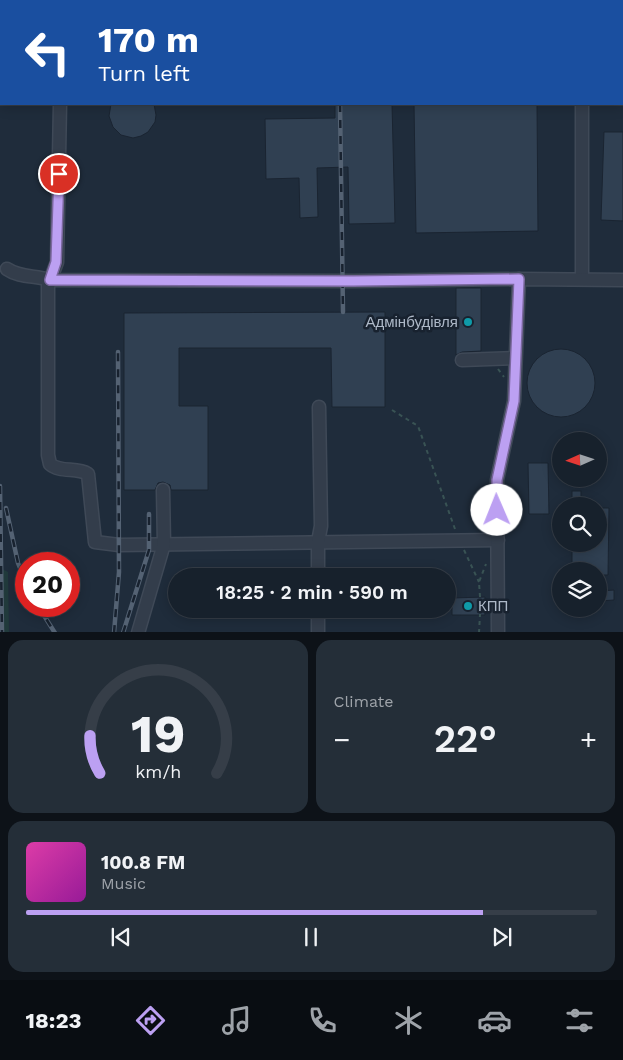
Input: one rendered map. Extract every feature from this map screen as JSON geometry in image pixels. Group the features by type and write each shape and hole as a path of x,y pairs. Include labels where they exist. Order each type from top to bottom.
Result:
{"lane":[{"path":"60,105 56,262 48,286 47,347 50,464 54,468 82,470 88,474 95,542 119,545 498,540"},
{"path":"582,105 582,280"},
{"path":"7,268 18,275 50,280 623,280"},
{"path":"498,632 497,480 514,401 519,279"},
{"path":"462,360 515,358"},
{"path":"318,568 318,542 321,526 319,407"},
{"path":"138,632 164,544 163,490"},
{"path":"318,618 318,632"}],"path":[{"path":"392,410 418,426 460,541 478,582"},
{"path":"479,632 480,614"}],"green space":[{"path":"0,568 8,572 9,632 0,632"}],"building":[{"path":"111,105 154,105 156,115 155,122 148,132 133,138 121,135 113,127 109,116"},
{"path":"335,105 392,105 395,223 349,224 348,167 317,168 318,217 300,218 299,178 266,179 265,119 335,118"},
{"path":"414,105 537,105 538,231 416,233"},
{"path":"604,132 623,132 623,221 601,220"},
{"name":"Адмінбудівля","path":"456,288 481,288 481,351 462,352 456,355"},
{"path":"385,312 385,407 332,407 331,348 179,348 179,406 208,406 208,490 171,490 170,485 163,482 158,483 155,490 124,490 124,313"},
{"path":"568,349 580,355 589,364 595,376 593,396 585,407 568,417 554,417 537,407 529,396 527,376 537,359 548,351"},
{"path":"528,463 548,463 549,514 529,514"},
{"path":"572,491 581,491 581,497 572,497"},
{"path":"607,508 609,508 608,575 607,562 572,562 572,552 607,552"},
{"path":"607,590 614,590 614,600 607,600"},
{"name":"КПП","path":"485,597 485,615 456,615 456,598"}],"railway":[{"path":"340,105 343,312"},
{"path":"114,632 119,572 118,352"},
{"path":"0,486 2,632"},
{"path":"6,508 16,552"},
{"path":"123,632 149,550 149,514"},
{"path":"45,617 54,632"}],"place":[{"name":"Адмінбудівля","path":"468,322"},
{"name":"КПП","path":"468,606"}],"route":[{"path":"59,174 56,262 50,280 353,281 447,278 519,279 514,401 497,480 497,510"}]}
